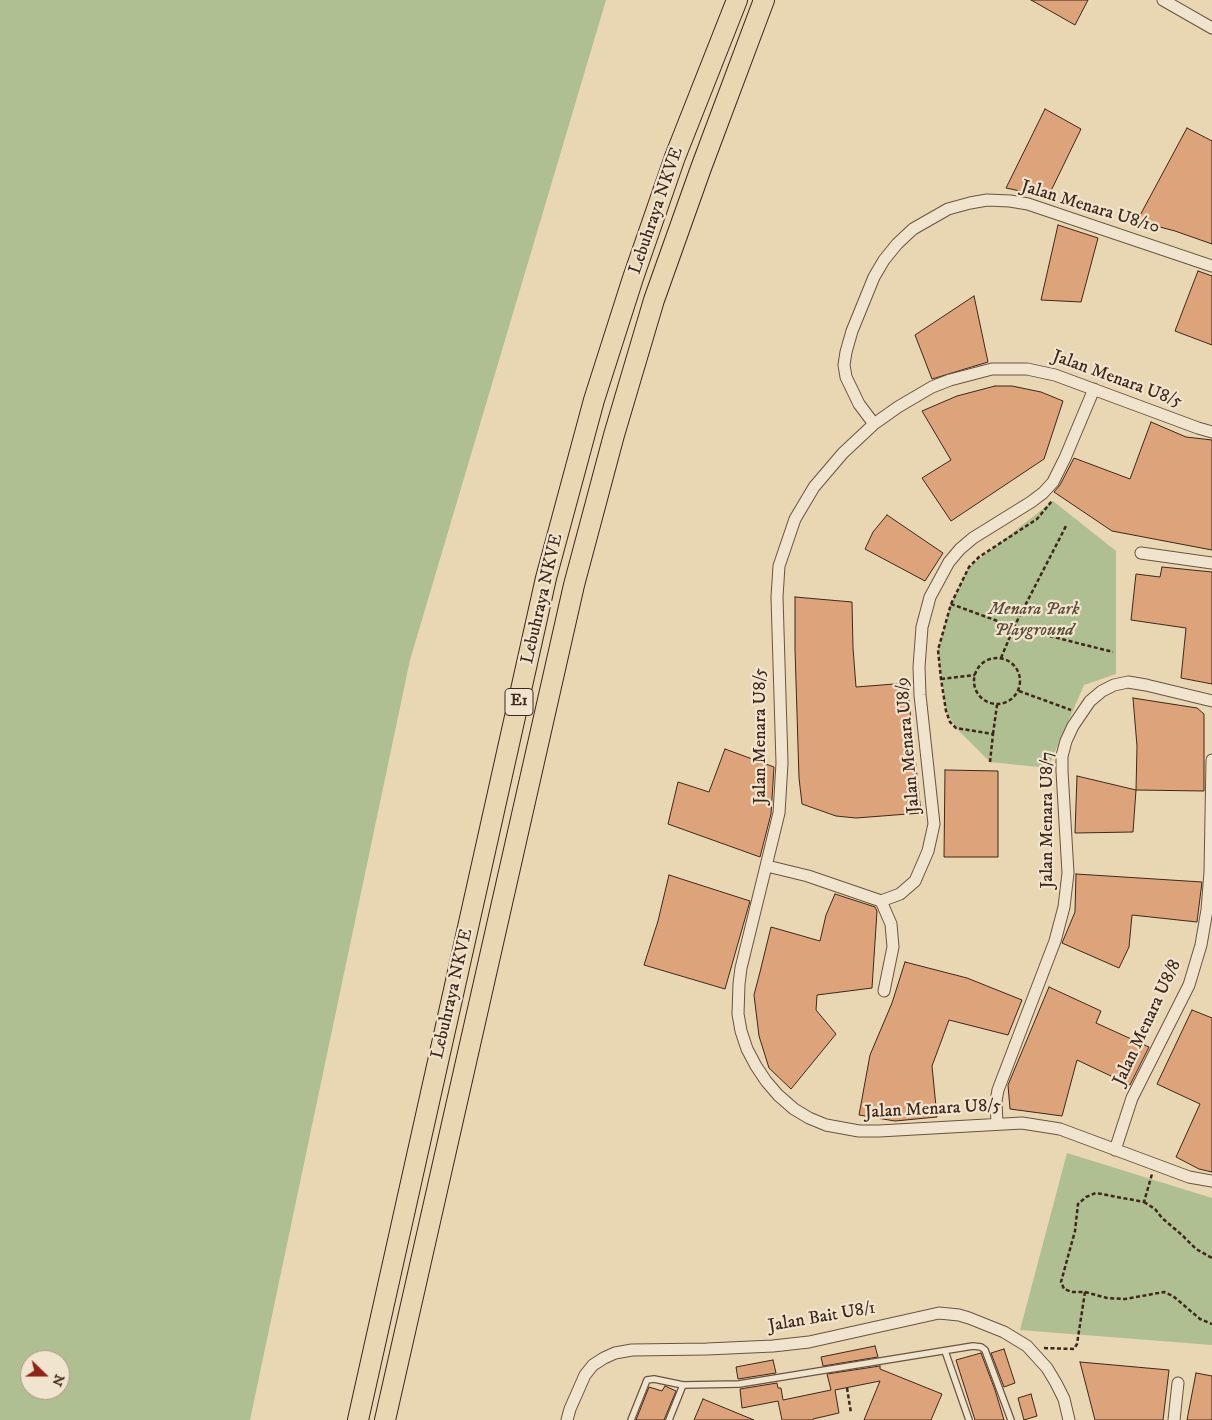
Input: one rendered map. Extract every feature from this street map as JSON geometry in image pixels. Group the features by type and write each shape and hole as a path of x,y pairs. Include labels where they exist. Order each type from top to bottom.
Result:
{"highway":[{"name":"Lebuhraya NKVE","path":"358,1420 556,540 594,400 636,269 675,157 737,0"},
{"name":"Lebuhraya NKVE","path":"386,1420 579,566 614,435 654,300 764,0"}],"street":[{"path":"1163,0 1212,28"},
{"name":"Jalan Menara U8/10","path":"874,424 859,404 846,376 844,365 852,331 874,277 884,260 913,229 948,209 987,200 1028,204 1212,266"},
{"name":"Jalan Menara U8/5","path":"1212,432 1043,372 1018,368 992,369 950,380 932,387 898,407 874,424 843,453 814,487 795,519 781,559 777,597 782,763 778,813 767,866 741,968 738,1014 747,1049 756,1066 778,1094 794,1109 826,1125 860,1131 1022,1123 1060,1129 1189,1177 1212,1181"},
{"name":"Jalan Menara U8/9","path":"881,901 900,894 915,880 928,851 934,824 920,695 919,668 922,627 930,597 950,562 960,549 973,538 1031,502 1043,493 1052,482 1065,458 1094,389"},
{"path":"1141,553 1212,563"},
{"name":"Jalan Menara U8/7","path":"997,1124 996,1101 998,1090 1055,941 1064,907 1068,864 1062,756 1066,741 1080,713 1102,691 1114,684 1128,682 1212,701"},
{"name":"Jalan Menara U8/8","path":"1115,1150 1132,1098 1189,985 1201,945 1207,910 1210,872 1212,760"},
{"path":"767,866 808,876 881,901 891,924 893,947 884,991"},
{"name":"Jalan Bait U8/1","path":"567,1420 585,1375 594,1365 616,1353 632,1350 707,1349 773,1346 809,1342 939,1314 959,1315 969,1318 1004,1332 1027,1346 1047,1368 1056,1383 1064,1399 1069,1420"},
{"path":"1174,1420 1178,1382"}],"lane":[{"path":"630,1420 647,1380 654,1379 683,1385 739,1384 973,1346 981,1347 985,1350 1011,1420"},
{"path":"945,1351 969,1420"},
{"path":"669,1420 683,1385"}],"path":[{"path":"993,734 956,728 950,722 946,711 938,650 951,604 969,567 979,557 1037,518 1053,501"},
{"path":"1001,658 1014,627 1066,526"},
{"path":"951,604 1014,627 1113,652"},
{"path":"1001,658 1012,663 1019,672 1021,679 1019,691 1010,701 997,705 980,698 974,687 975,675 980,665 985,661 1001,658"},
{"path":"941,679 975,675"},
{"path":"1019,691 1080,713"},
{"path":"990,762 997,705"},
{"path":"1144,1202 1155,1164"},
{"path":"1212,1258 1196,1249 1162,1218 1155,1209 1144,1202 1096,1193 1086,1197 1078,1204 1075,1231 1061,1282 1064,1289 1072,1292 1085,1292 1107,1298 1125,1299 1164,1292 1173,1296 1200,1319 1212,1324"},
{"path":"1027,1346 1074,1349 1077,1344 1085,1292"},
{"path":"847,1388 852,1413"}],"green space":[{"path":"0,0 606,0 410,660 250,1420 0,1420"},
{"name":"Menara Park Playground","path":"1053,501 1116,551 1116,674 1084,685 1048,768 990,762 956,728 946,711 938,650 951,604 969,567"},
{"path":"1067,1153 1212,1198 1212,1345 1020,1330"}],"building":[{"path":"1031,0 1088,0 1075,25"},
{"path":"1045,109 1081,129 1048,197 1006,188"},
{"path":"1187,128 1212,141 1212,244 1175,231 1137,221"},
{"path":"1058,225 1098,238 1081,302 1041,300"},
{"path":"1198,271 1212,276 1212,345 1175,331"},
{"path":"974,296 988,362 932,379 915,335"},
{"path":"995,386 1012,386 1041,392 1063,401 1044,459 951,521 922,478 951,460 922,411 957,396"},
{"path":"1151,422 1186,437 1212,440 1212,550 1112,531 1054,492 1060,485 1074,458 1130,479"},
{"path":"887,515 943,553 925,581 865,549 873,532"},
{"path":"1162,567 1212,572 1212,684 1181,678 1186,628 1131,620 1136,574 1160,577"},
{"path":"795,597 852,602 856,687 907,683 921,813 856,818 836,816 802,804 799,778"},
{"path":"1133,698 1197,708 1204,714 1204,791 1136,790 1137,746"},
{"path":"725,749 774,767 771,814 760,857 668,824 678,782 709,792"},
{"path":"945,770 998,771 998,857 944,857"},
{"path":"1077,776 1136,790 1133,832 1075,833"},
{"path":"1076,874 1202,882 1197,922 1132,915 1129,947 1119,968 1062,943 1075,912"},
{"path":"669,875 750,901 725,989 644,965 658,921"},
{"path":"835,894 875,907 877,911 872,988 817,995 816,1010 836,1034 791,1089 769,1068 759,1036 754,995 771,927 820,941 826,915"},
{"path":"905,962 967,978 1022,1000 1008,1035 949,1020 932,1066 937,1117 895,1121 859,1115 870,1055 892,1003"},
{"path":"1049,987 1101,1011 1096,1023 1149,1047 1130,1085 1077,1060 1062,1116 1010,1109 1008,1085"},
{"path":"1192,1010 1212,1018 1212,1172 1199,1169 1176,1157 1200,1104 1157,1084"},
{"path":"875,1346 878,1357 823,1366 821,1357"},
{"path":"1004,1349 1015,1383 1004,1387 991,1353"},
{"path":"981,1353 1004,1420 975,1420 956,1360"},
{"path":"773,1360 776,1373 738,1379 736,1367"},
{"path":"1080,1362 1169,1370 1163,1420 1095,1420"},
{"path":"880,1366 880,1369 942,1394 931,1420 864,1420 880,1381 835,1390 839,1413 813,1420 782,1420 778,1401 742,1408 740,1389 777,1383 778,1388 781,1388 783,1400 831,1390 827,1374"},
{"path":"1196,1373 1212,1376 1212,1420 1187,1420"},
{"path":"665,1386 676,1391 664,1420 636,1420 649,1387 662,1391"},
{"path":"1031,1394 1037,1416 1024,1420 1018,1398"},
{"path":"703,1399 754,1420 694,1420"}]}
